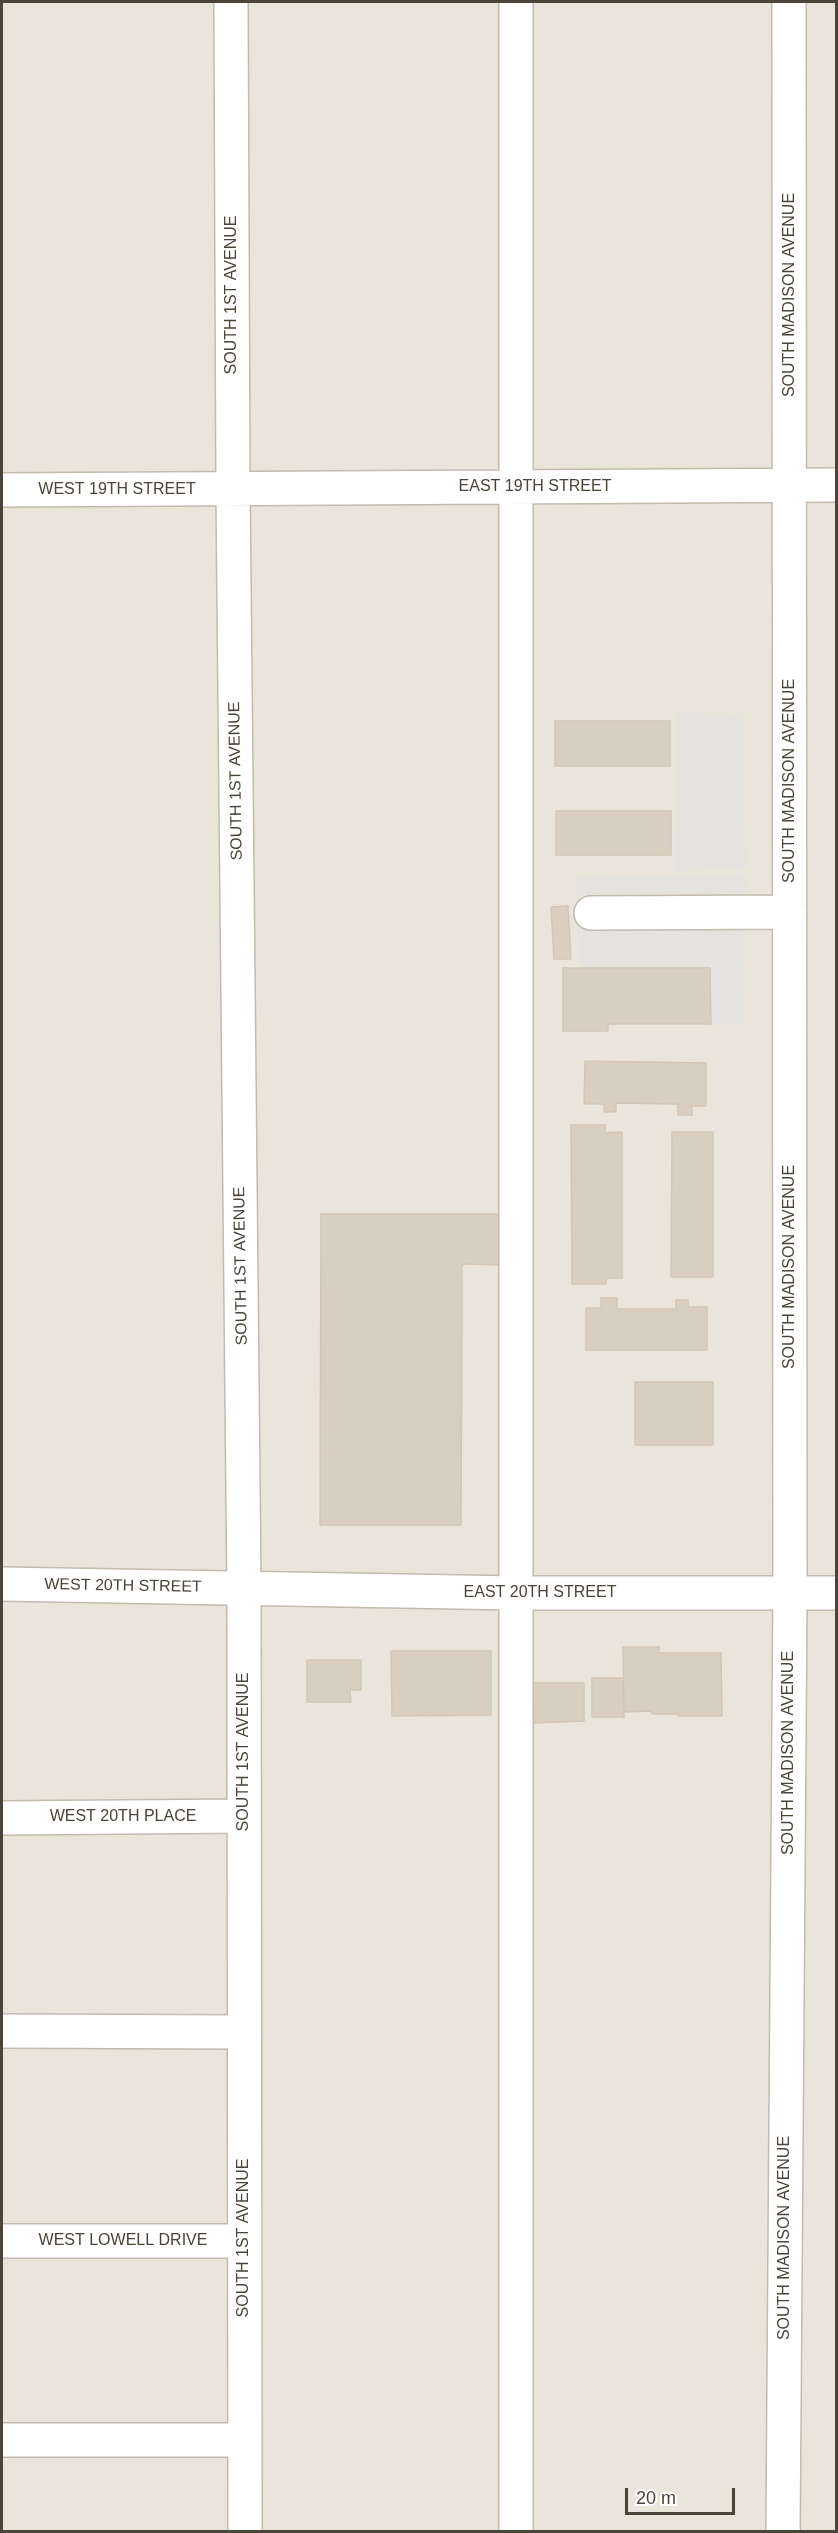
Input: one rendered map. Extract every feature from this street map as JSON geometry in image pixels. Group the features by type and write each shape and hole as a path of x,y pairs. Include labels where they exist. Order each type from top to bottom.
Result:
{"street":[{"name":"SOUTH 1ST AVENUE","path":"231,2 233,489 244,1587 244,2532"},
{"path":"516,2 516,2532"},
{"name":"SOUTH MADISON AVENUE","path":"783,2532 790,1593 789,2"},
{"name":"EAST 19TH STREET","path":"233,489 837,485"},
{"name":"WEST 19TH STREET","path":"2,490 233,489"},
{"path":"591,913 790,912"},
{"name":"WEST 20TH STREET","path":"2,1584 244,1587"},
{"name":"EAST 20TH STREET","path":"244,1587 516,1593 837,1593"},
{"name":"WEST 20TH PLACE","path":"2,1818 244,1816"},
{"path":"2,2031 243,2032"},
{"name":"WEST LOWELL DRIVE","path":"2,2241 244,2241"},
{"path":"2,2440 244,2440"}],"shaded area":[{"path":"2,2 836,2 836,2531 2,2532"},
{"path":"677,713 744,714 746,869 674,871"},
{"path":"746,874 745,1024 711,1024 710,968 579,968 577,877"}],"building":[{"path":"555,721 670,721 670,766 555,766"},
{"path":"556,811 671,811 671,855 556,855"},
{"path":"568,906 571,959 554,959 551,907"},
{"path":"563,968 710,968 711,1024 608,1024 608,1031 563,1031"},
{"path":"585,1061 706,1063 706,1106 692,1106 692,1115 678,1115 678,1104 616,1103 616,1112 604,1112 604,1104 584,1104"},
{"path":"571,1125 605,1125 605,1133 622,1132 622,1278 606,1278 606,1284 572,1284"},
{"path":"672,1132 713,1132 713,1277 671,1277"},
{"path":"321,1214 501,1214 501,1265 462,1264 461,1525 320,1525"},
{"path":"601,1298 617,1298 617,1309 676,1309 676,1300 688,1300 688,1307 707,1307 707,1350 586,1350 586,1308 601,1308"},
{"path":"635,1382 713,1382 713,1445 635,1445"},
{"path":"623,1647 659,1647 659,1653 721,1653 722,1716 678,1716 678,1714 652,1714 652,1711 624,1712"},
{"path":"391,1651 491,1651 491,1715 392,1716"},
{"path":"307,1660 361,1660 361,1690 350,1690 351,1702 307,1702"},
{"path":"592,1678 623,1678 624,1717 592,1717"},
{"path":"533,1683 584,1683 584,1721 534,1723"}]}
